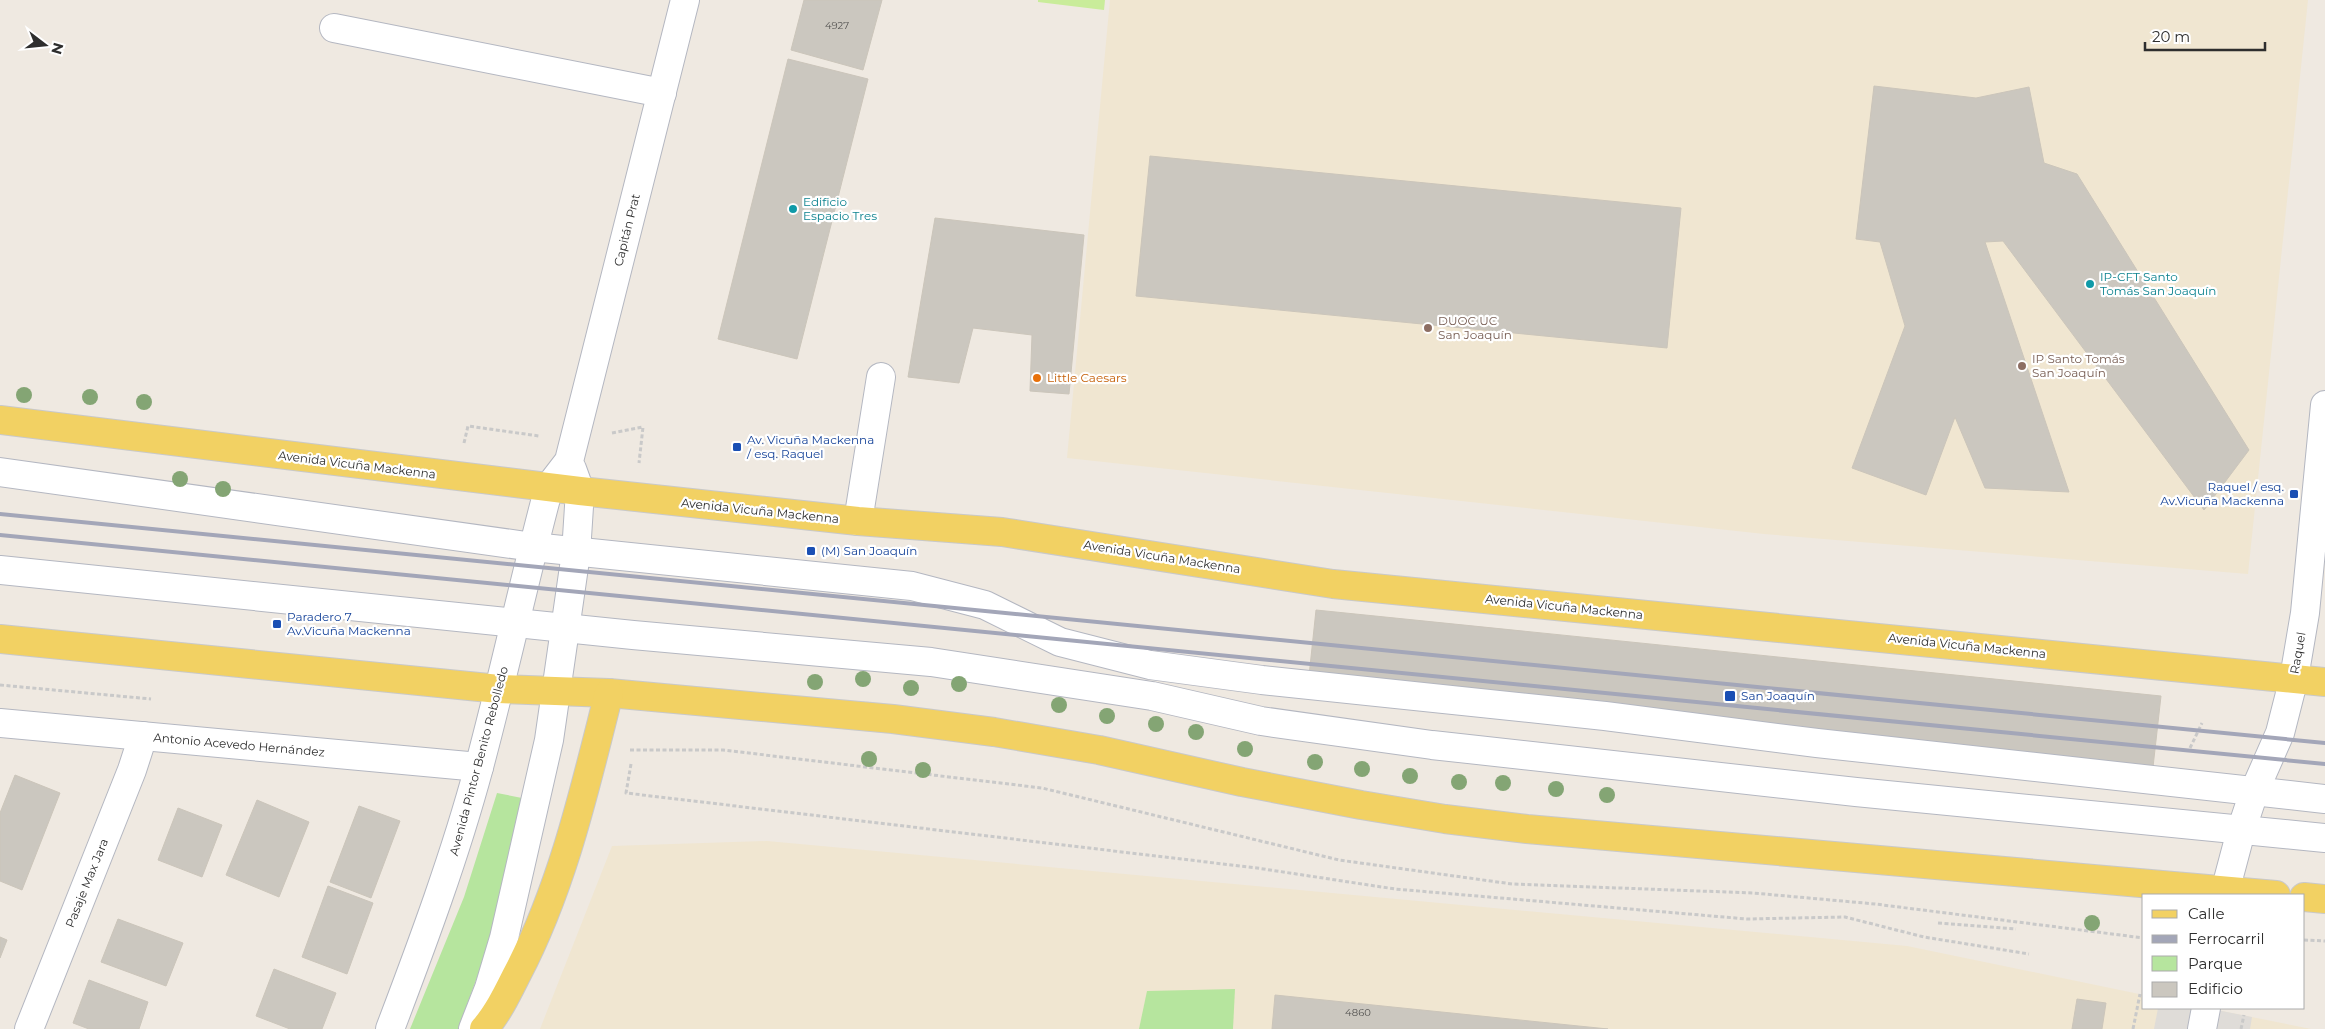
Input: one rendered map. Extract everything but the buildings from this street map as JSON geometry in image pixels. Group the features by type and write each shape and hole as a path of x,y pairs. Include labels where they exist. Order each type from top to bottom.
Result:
{"main road":[{"name":"Avenida Vicuña Mackenna","path":"0,420 580,492 858,521 1002,532 1333,584 2325,682"},
{"path":"0,639 499,689 556,690 609,694 892,719 994,732 1099,750 1242,782 1445,819 1527,829 2225,894"},
{"path":"484,1029 510,987 529,951 550,898 577,818 609,694"},
{"path":"2305,897 2325,899"}],"street":[{"name":"Capitán Prat","path":"549,487 570,461 685,0"},
{"path":"334,28 662,93"},
{"path":"858,521 881,377"},
{"name":"Raquel","path":"2225,894 2241,832 2254,792 2280,733 2294,678 2318,542 2325,405"},
{"path":"473,1029 489,988 506,929 535,807 556,690 576,553 580,492 570,461"},
{"path":"0,472 533,548 912,586 985,605 1060,642 1150,665 1271,681 1605,716 1816,743 2325,799"},
{"name":"Avenida Pintor Benito Rebolledo","path":"390,1029 441,895 479,767 549,487"},
{"path":"0,570 931,662 1152,696 1261,721 1432,745 1856,792 2241,832 2325,838"},
{"name":"Antonio Acevedo Hernández","path":"0,722 479,767"},
{"name":"Pasaje Max Jara","path":"29,1029 132,770 143,736"},
{"path":"2202,1029 2206,1009"}],"path":[{"path":"0,685 159,700"},
{"path":"596,746 632,750 723,750 1042,788 1339,860 1512,884 1753,893 1885,905 2142,938"},
{"path":"631,764 626,793 1257,868 1395,889 1747,920 1845,918 1924,937 2029,954"},
{"path":"1938,923 2016,929"},
{"path":"2305,940 2325,941"},
{"path":"2134,1029 2140,994"},
{"path":"2241,1029 2244,1015"}],"shaded area":[{"path":"1110,0 2308,0 2248,574 1764,534 1067,458"},
{"path":"767,841 1907,946 2142,995 2142,1009 2212,1009 2311,1029 540,1029 612,846"},
{"path":"2158,1009 2212,1009 2252,1017 2250,1029 2154,1029"}],"green space":[{"path":"1038,0 1105,0 1104,10 1038,2"},
{"path":"497,793 522,798 492,937 458,1029 410,1029 464,897"},
{"path":"1235,989 1233,1029 1139,1029 1147,991"}],"railway":[{"path":"0,514 2325,743"},
{"path":"0,535 2325,764"}],"place":[{"name":"Edificio Espacio Tres","path":"793,209"},
{"name":"IP-CFT Santo Tomás San Joaquín","path":"2090,284"},
{"name":"DUOC UC San Joaquín","path":"1428,328"},
{"name":"IP Santo Tomás San Joaquín","path":"2022,366"},
{"name":"Little Caesars","path":"1037,378"},
{"name":"Av. Vicuña Mackenna / esq. Raquel","path":"737,447"},
{"name":"Raquel / esq. Av.Vicuña Mackenna","path":"2294,494"},
{"name":"(M) San Joaquín","path":"811,551"},
{"name":"Paradero 7 Av.Vicuña Mackenna","path":"277,624"},
{"name":"San Joaquín","path":"1730,696"}]}
